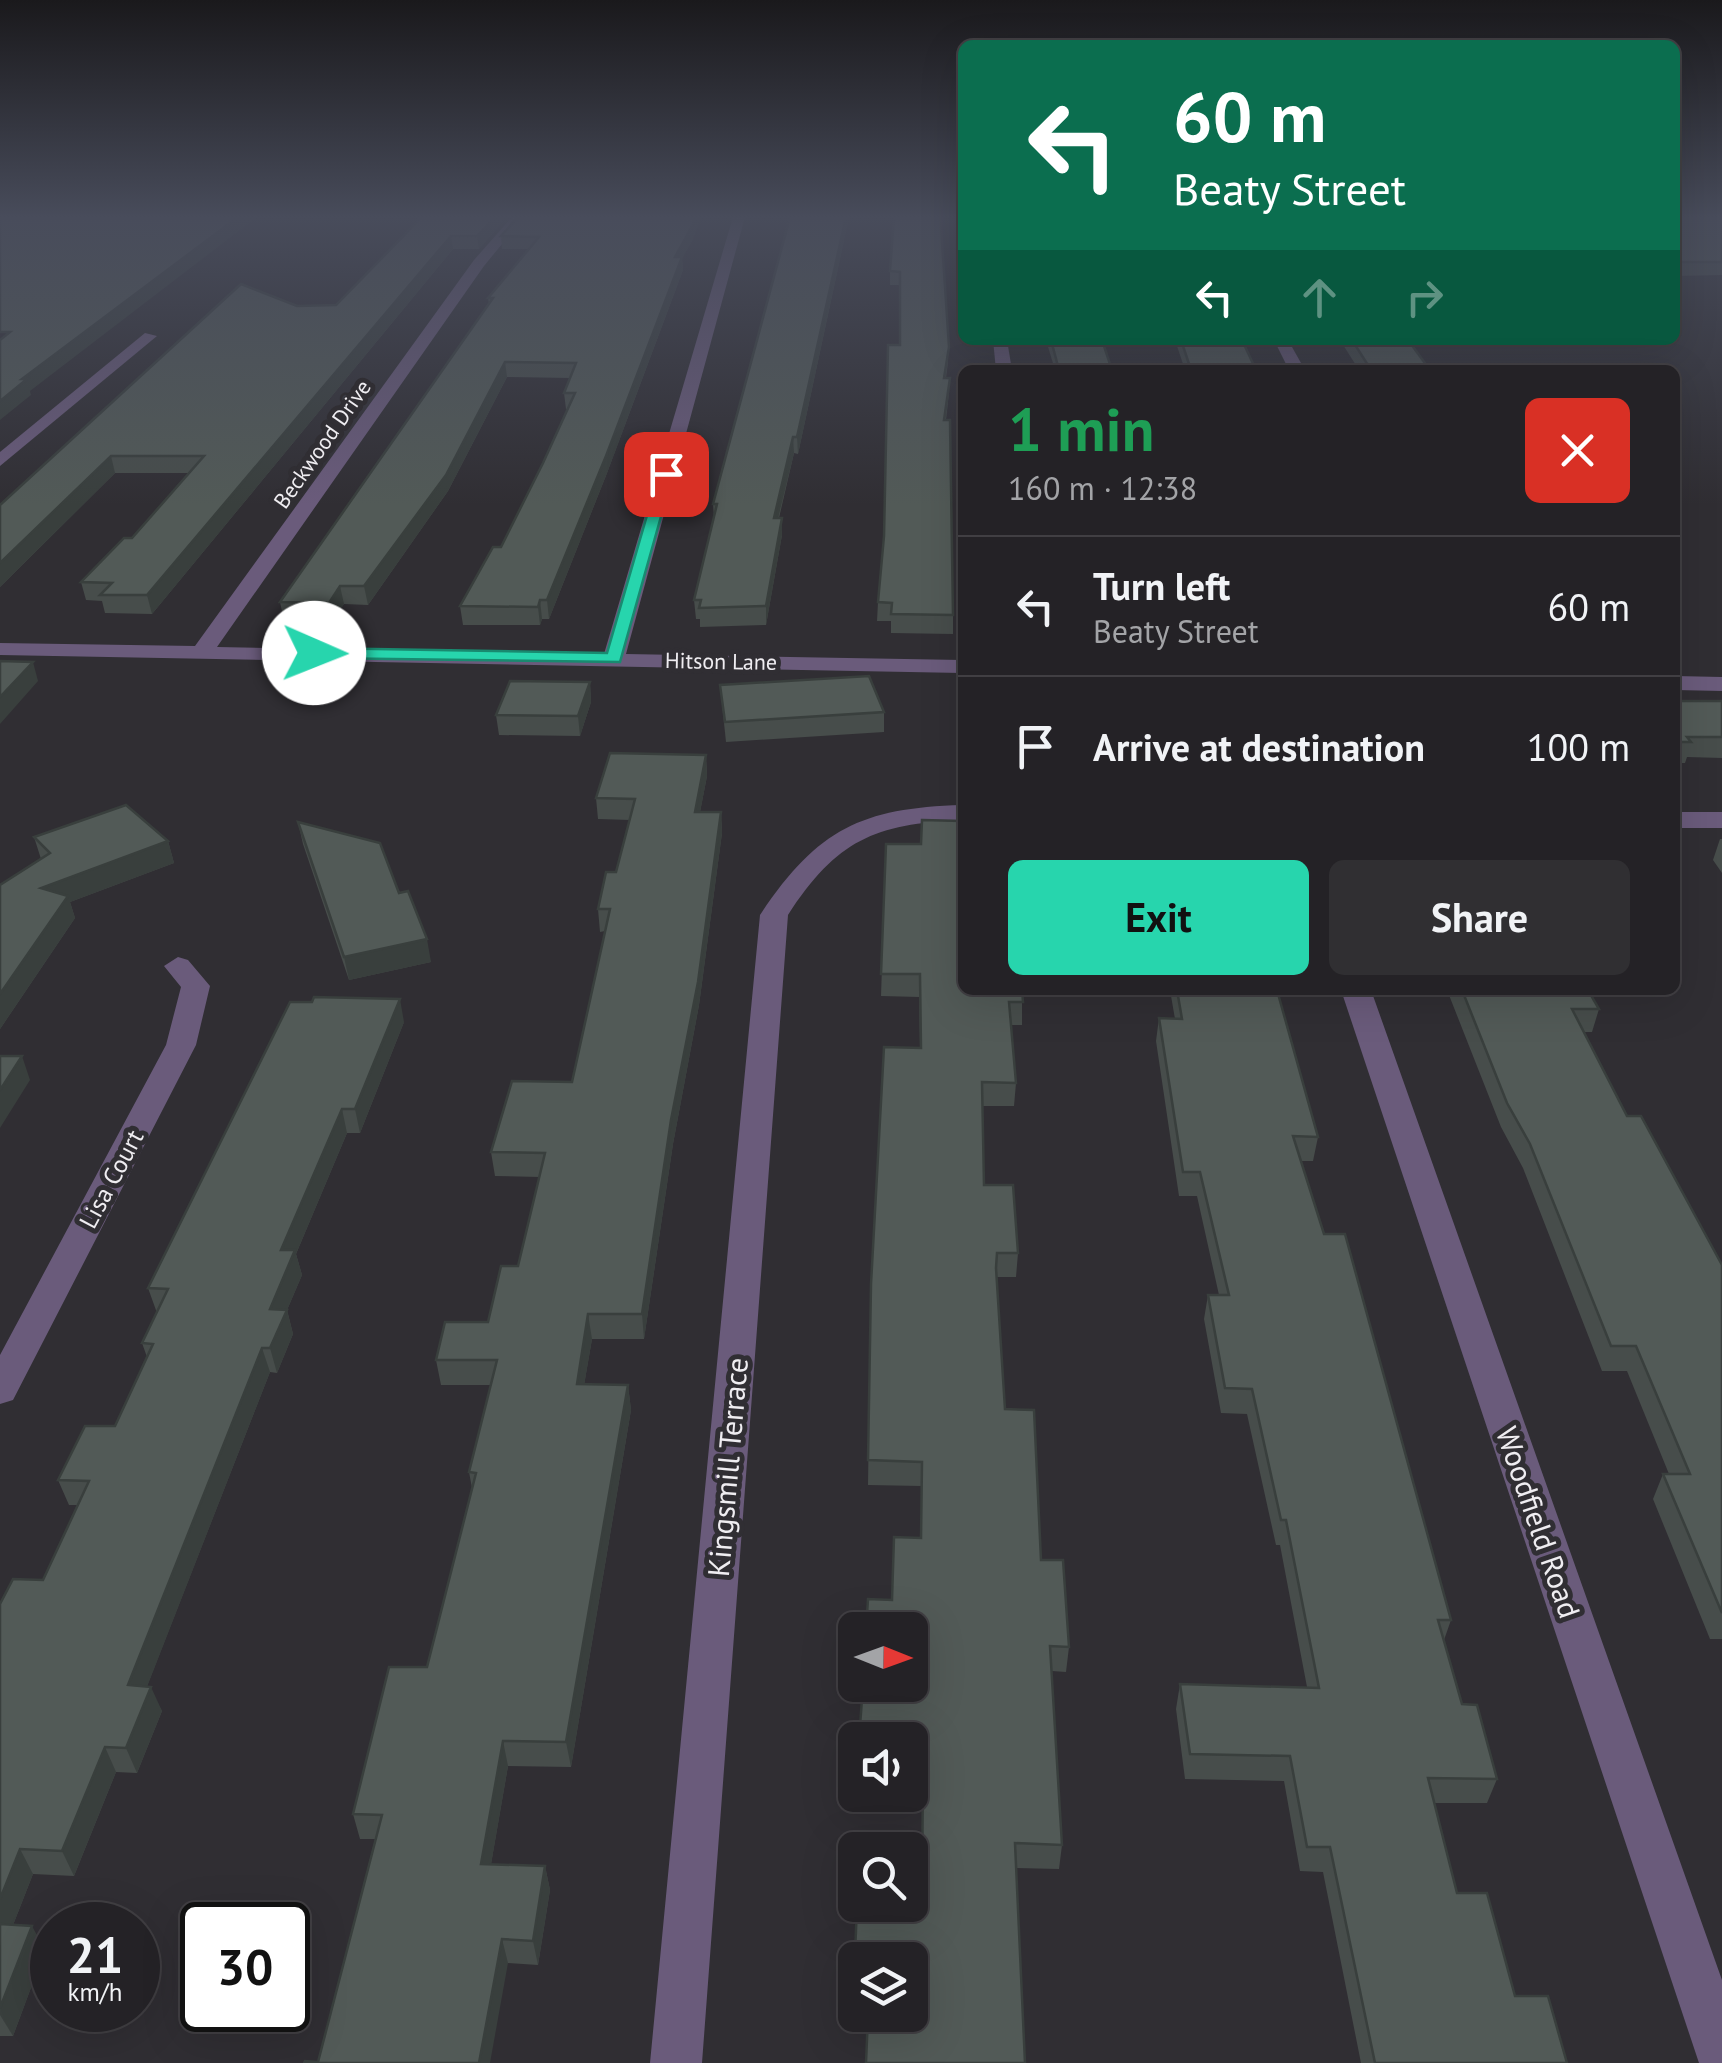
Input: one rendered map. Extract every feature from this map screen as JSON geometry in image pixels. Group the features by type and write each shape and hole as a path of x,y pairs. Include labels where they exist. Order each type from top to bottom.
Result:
{"street":[{"name":"Beckwood Drive","path":"202,652 443,313"},
{"path":"614,658 711,313"},
{"path":"0,461 150,336"},
{"name":"Hitson Lane","path":"0,648 958,667"},
{"path":"1680,683 1722,684"},
{"name":"Kingsmill Terrace","path":"676,2063 774,914 796,878 828,843 861,827 929,813 958,814"},
{"path":"1680,820 1722,820"},
{"name":"Lisa Court","path":"0,1390 181,1045 196,986 178,966"},
{"name":"Woodfield Road","path":"1358,995 1722,2054"}],"building":[{"path":"0,313 110,313 22,379 27,379 0,401 0,340 10,332 0,332"},
{"path":"209,313 386,313 147,595 100,595 112,583 81,582 124,538 132,538 204,456 111,456 0,563 0,505"},
{"path":"482,313 661,313 547,600 540,600 538,607 460,606 493,547 501,547 543,463 575,393 564,393 576,363 505,362 446,475 364,586 340,586 329,603 280,602"},
{"path":"764,313 825,313 774,518 782,518 766,606 699,608 701,600 694,600 717,504 713,504"},
{"path":"900,313 947,313 949,347 944,378 950,378 944,420 950,420 953,615 891,614 892,603 878,602 884,536 888,345 900,345"},
{"path":"1052,345 1104,345 1110,365 1058,365"},
{"path":"1183,345 1244,345 1254,365 1189,365"},
{"path":"1355,345 1412,345 1426,365 1368,365"},
{"path":"0,661 33,662 0,697"},
{"path":"869,676 884,712 725,722 720,685"},
{"path":"510,681 590,682 578,716 496,715"},
{"path":"1680,701 1722,701 1722,737 1687,737 1691,742 1680,742"},
{"path":"610,753 706,755 695,812 721,812 698,982 671,1120 642,1314 588,1314 577,1384 628,1385 566,1742 503,1741 481,1864 545,1866 533,1941 502,1939 479,2063 304,2063 318,2062 382,1815 353,1814 389,1667 427,1667 476,1473 469,1472 497,1360 436,1360 445,1322 488,1322 501,1266 518,1266 545,1153 491,1152 512,1081 572,1082 610,909 598,909 606,872 616,872 635,799 596,798"},
{"path":"126,805 168,841 41,888 68,896 0,994 0,885 50,853 34,837"},
{"path":"922,820 958,821 958,995 1022,995 1023,1002 1009,1002 1016,1083 982,1082 984,1185 1013,1185 1018,1253 997,1253 996,1268 1005,1409 1034,1410 1041,1560 1063,1560 1069,1647 1050,1646 1062,1845 1015,1843 1025,2063 866,2063 867,2032 928,2032 928,1942 856,1942 856,1922 928,1922 928,1832 922,1832 923,1812 928,1812 928,1722 860,1722 862,1702 928,1702 928,1612 867,1612 868,1599 892,1600 894,1537 921,1538 922,1462 868,1460 871,1284 884,1047 921,1048 920,974 881,974 886,844 921,844"},
{"path":"298,822 380,843 399,893 408,891 427,939 344,957"},
{"path":"1178,995 1278,995 1318,1137 1293,1136 1324,1234 1345,1234 1451,1620 1438,1620 1462,1704 1477,1705 1497,1779 1428,1778 1457,1893 1487,1893 1515,1996 1548,1996 1567,2063 1375,2063 1330,1847 1307,1847 1290,1756 1190,1754 1180,1684 1319,1688 1286,1520 1281,1520 1252,1389 1225,1388 1208,1295 1229,1295 1200,1172 1183,1172 1159,1018 1182,1019"},
{"path":"1464,995 1591,995 1599,1009 1572,1009 1627,1116 1641,1116 1722,1265 1722,1613 1663,1474 1690,1474 1636,1346 1611,1346 1530,1144 1507,1103"},
{"path":"314,997 400,999 355,1109 342,1109 281,1250 295,1250 270,1309 287,1310 270,1348 262,1348 128,1685 151,1687 126,1748 105,1747 62,1851 20,1849 0,1899 0,1604 13,1579 43,1580 89,1481 58,1480 85,1426 115,1426 153,1344 142,1343 168,1289 148,1288 290,1002 312,1002"},
{"path":"0,1056 22,1056 0,1090"},
{"path":"0,1924 30,1926 30,1931 0,2008"}],"route":[{"path":"314,653 614,658 666,474"}]}
